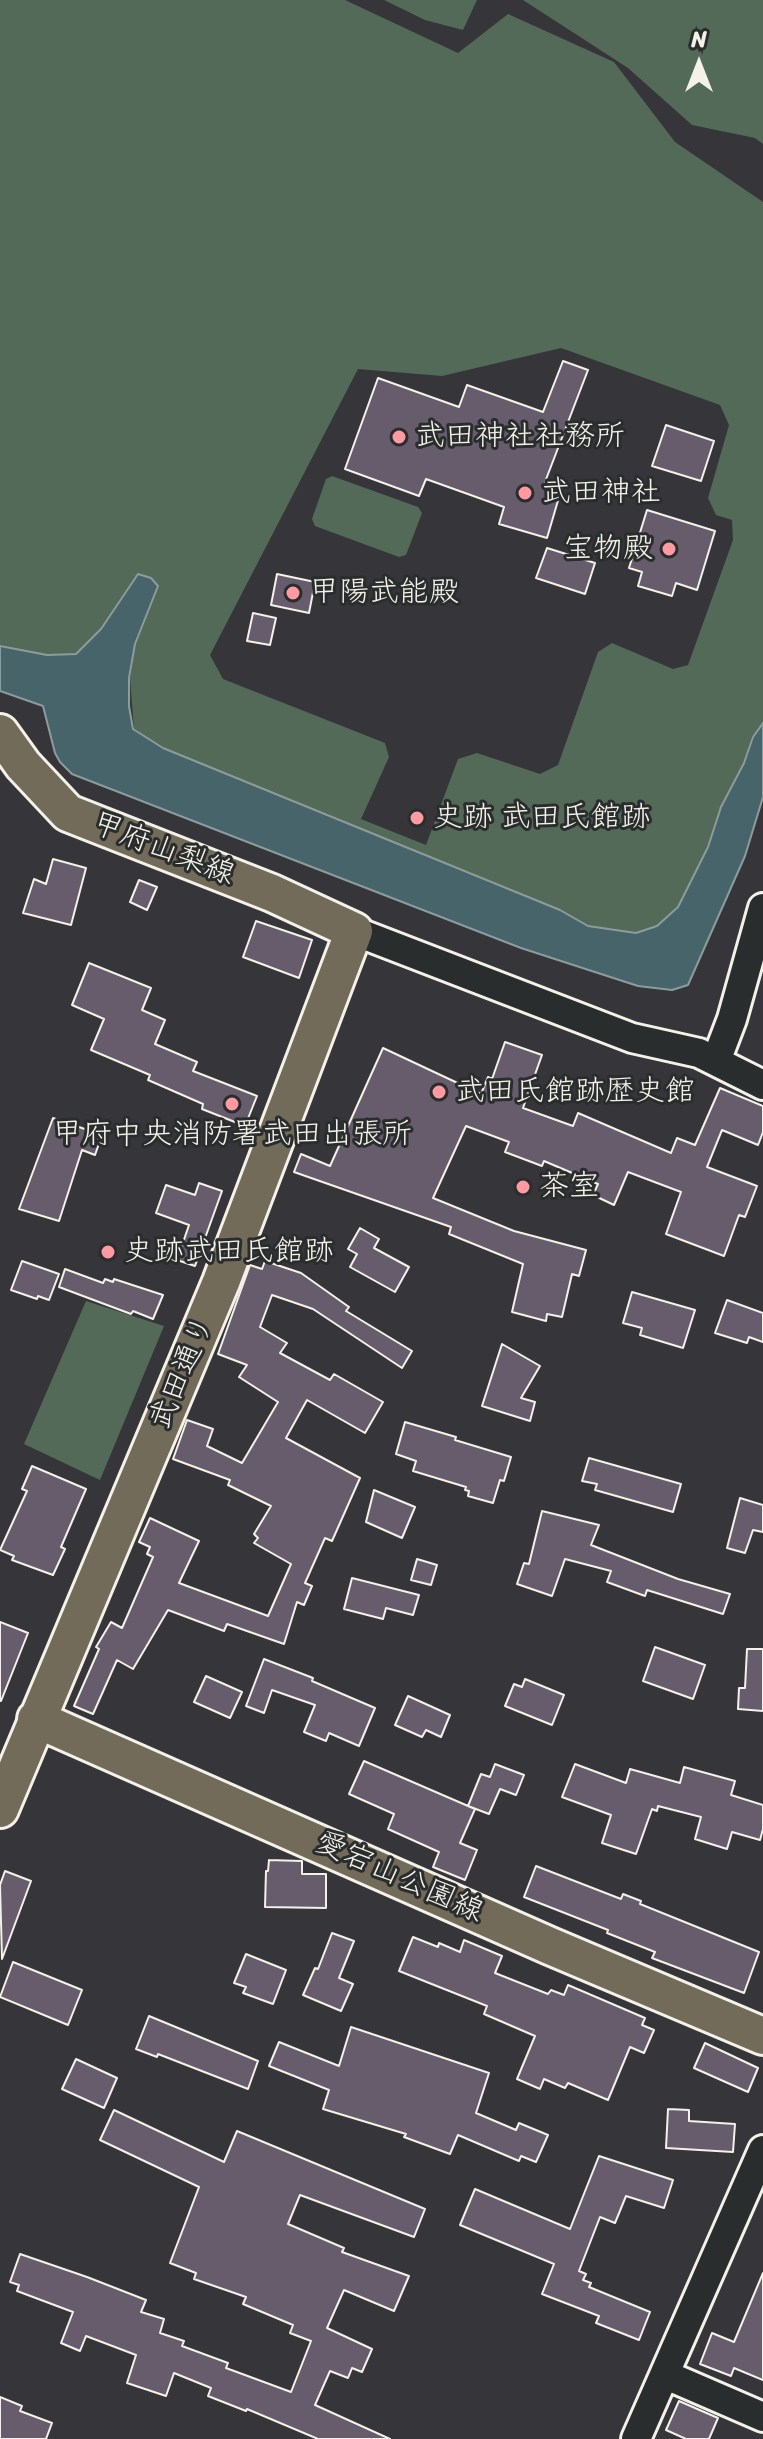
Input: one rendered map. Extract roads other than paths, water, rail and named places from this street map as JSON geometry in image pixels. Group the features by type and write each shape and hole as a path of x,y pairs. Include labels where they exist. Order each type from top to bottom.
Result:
{"main road":[{"name":"甲府山梨線","path":"0,733 23,765 68,813 272,893 354,931"},
{"name":"武田通り","path":"0,1809 221,1282 354,931"},
{"name":"愛宕山公園線","path":"36,1719 550,1946 762,2033"}],"street":[{"path":"716,1061 732,1019 763,908"},
{"path":"354,931 632,1038 699,1053 763,1085"},
{"path":"636,2439 756,2186 763,2150"},
{"path":"666,2375 763,2417"}],"water":[{"path":"138,574 151,578 158,586 135,644 129,678 133,729 163,748 560,910 588,926 636,933 657,926 678,907 708,847 721,807 744,763 753,737 763,723 763,797 745,856 688,985 672,990 638,986 521,948 72,774 55,753 43,706 0,691 0,646 47,655 76,654 101,629"}],"place":[{"name":"武田神社社務所","path":"399,437"},
{"name":"武田神社","path":"525,493"},
{"name":"宝物殿","path":"669,549"},
{"name":"甲陽武能殿","path":"293,593"},
{"name":"史跡 武田氏館跡","path":"417,818"},
{"name":"武田氏館跡歴史館","path":"439,1092"},
{"name":"甲府中央消防署武田出張所","path":"232,1104"},
{"name":"茶室","path":"523,1187"},
{"name":"史跡武田氏館跡","path":"108,1252"}]}
